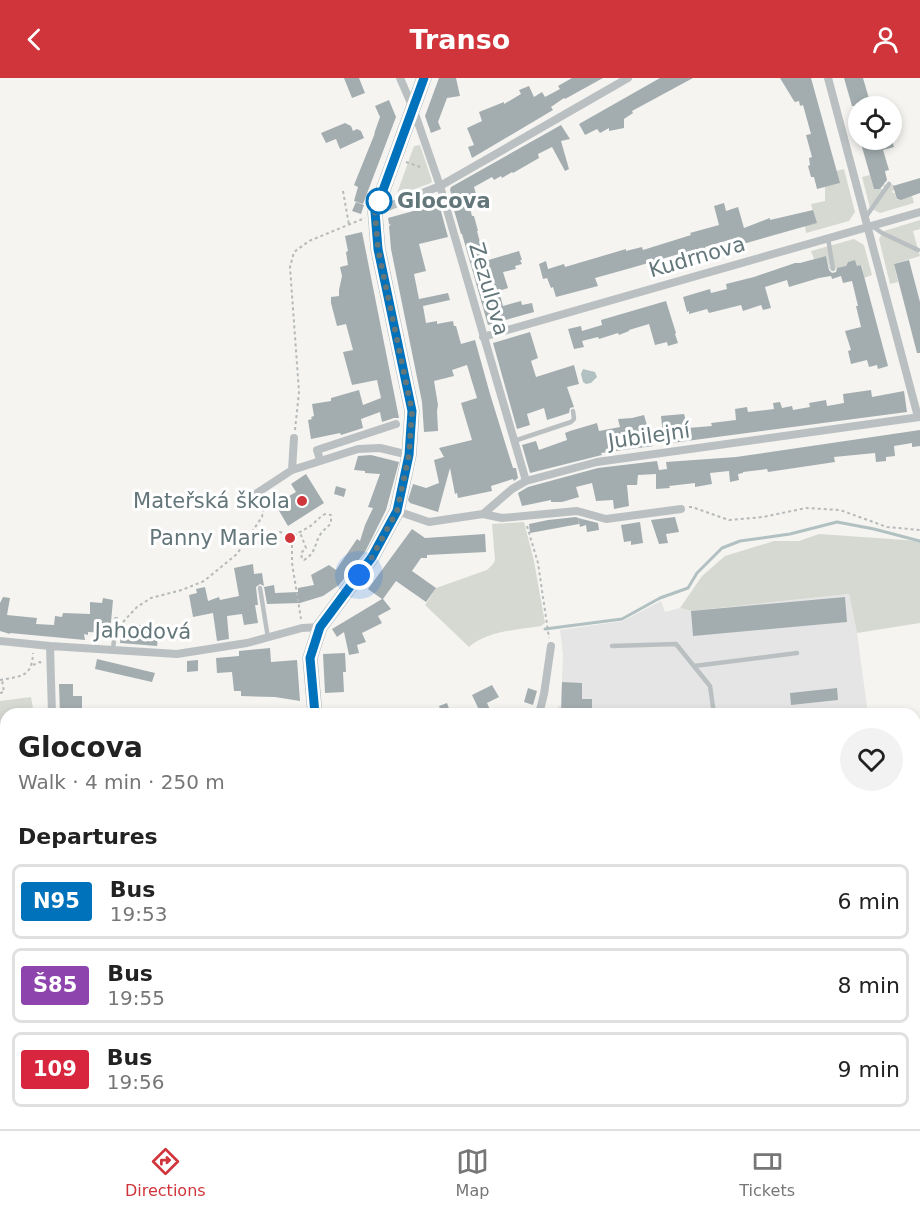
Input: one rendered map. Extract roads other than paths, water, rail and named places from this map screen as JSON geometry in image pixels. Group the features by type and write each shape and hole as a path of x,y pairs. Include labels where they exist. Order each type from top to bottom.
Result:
{"main road":[{"path":"314,708 310,658 320,627 372,557 397,511 409,455 412,411 378,249 375,212 424,78"}],"street":[{"name":"Zezulova","path":"400,78 440,186 526,481"},
{"path":"375,212 440,186 628,78"},
{"path":"828,78 919,417"},
{"name":"Kudrnova","path":"483,337 828,238 868,224 920,212"},
{"name":"Jubilejní","path":"483,514 512,489 526,481 597,462 919,417"},
{"path":"320,460 317,450 396,424"},
{"path":"292,470 294,438"},
{"path":"257,493 292,470 358,449 380,448 409,455"},
{"path":"397,511 429,522 483,514 502,518 577,511 606,519 681,509"},
{"name":"Jahodová","path":"0,641 177,654 247,643 302,628 320,627"},
{"path":"50,646 52,708"},
{"path":"540,708 551,646"}],"lane":[{"path":"889,184 868,224 918,250"},
{"path":"828,238 833,269"},
{"path":"514,441 571,422 574,419 573,411"},
{"path":"260,588 267,638"},
{"path":"113,650 116,619"},
{"path":"612,646 676,644 710,686 713,708"},
{"path":"694,666 796,653"}],"waterway":[{"path":"545,629 622,619 660,598 688,588 697,573 722,548 740,541 790,534 837,522 920,541"}],"place":[{"name":"Glocova","path":"379,201"},
{"name":"Mateřská škola","path":"302,501"},
{"name":"Panny Marie","path":"290,538"}]}
